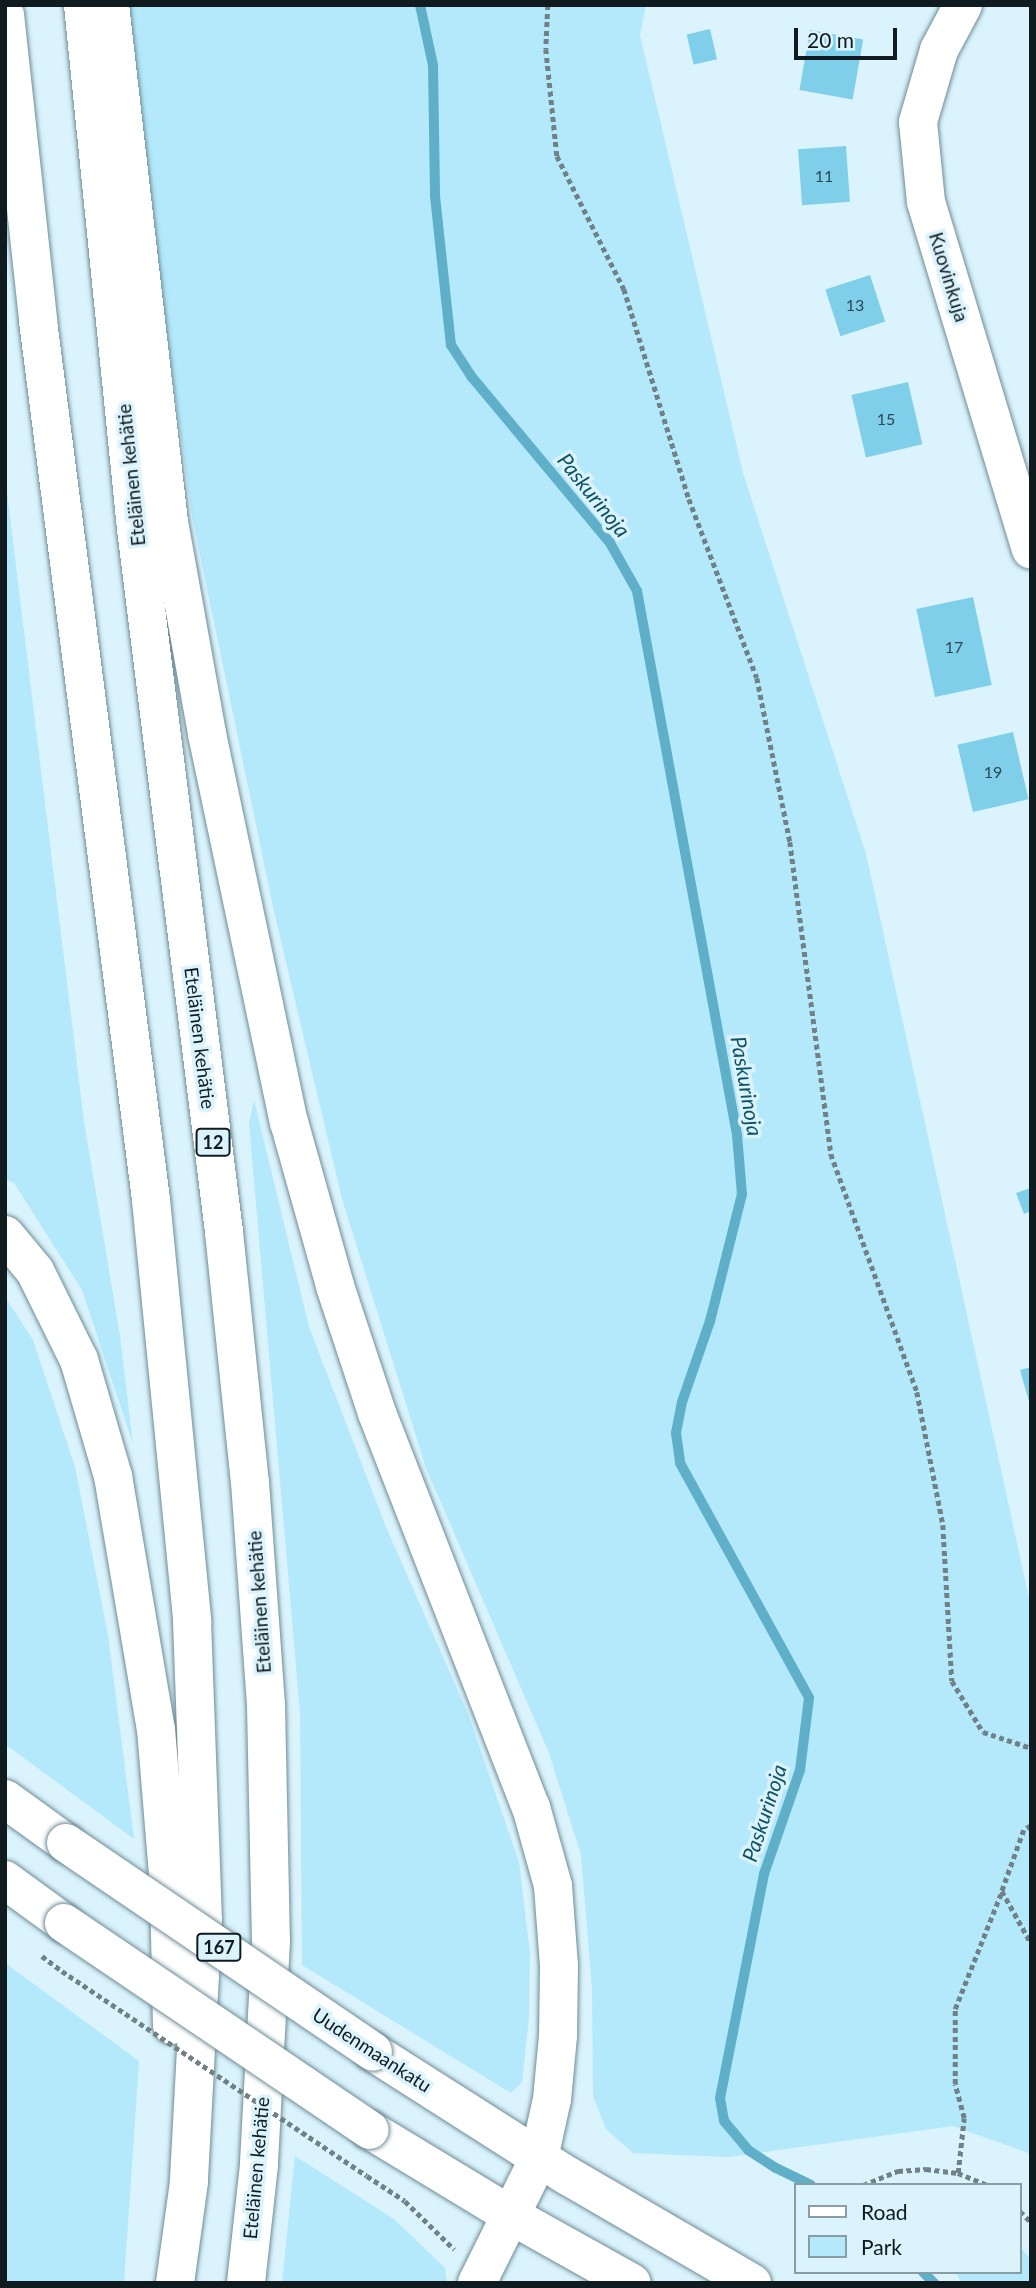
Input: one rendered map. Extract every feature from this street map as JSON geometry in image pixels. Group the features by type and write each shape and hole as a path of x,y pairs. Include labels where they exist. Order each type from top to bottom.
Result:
{"main road":[{"name":"Eteläinen kehätie","path":"83,5 136,529 224,1232 250,1482 266,1705 271,1941 259,2165 246,2283"},
{"path":"110,5 169,522 207,734 289,1122 335,1286 377,1413 531,1807 553,1886 559,1966 558,2036 552,2099 539,2158 481,2275"},
{"name":"Kuovinkuja","path":"963,5 939,50 918,122 926,202 1031,549"},
{"path":"5,15 38,321 150,1200 176,1435 192,1621 203,1920 189,2182 175,2283"},
{"path":"5,1235 35,1271 79,1360 113,1476 156,1729 169,1886 174,2088 162,2283"},
{"name":"Uudenmaankatu","path":"5,1799 373,2052 539,2158 751,2283"},
{"path":"5,1880 64,1923 370,2130 512,2217 632,2283"}],"path":[{"path":"548,5 546,49 557,156 624,289 689,499 757,678 790,842 831,1154 919,1405 943,1525 952,1681 983,1732 1031,1748"},
{"path":"958,2173 964,2118 956,2084 955,2009 1024,1830 1031,1826"},
{"path":"1002,1891 1031,1943"},
{"path":"62,1971 405,2201 481,2275"},
{"path":"868,2183 898,2171 926,2169 958,2173 983,2183"}],"green space":[{"path":"128,5 646,5 640,35 743,473 866,854 1031,1607 1031,2154 953,2126 728,2157 633,2153 606,2129 593,2096 592,1988 581,1855 549,1753 426,1468 342,1199 273,907 192,516 137,118"},
{"path":"5,476 84,1122 120,1336 133,1444 82,1290 14,1183 5,1179"},
{"path":"254,1100 309,1327 386,1527 469,1716 519,1862 530,1953 529,2018 522,2082 511,2093 302,1965 300,1712 249,1123"},
{"path":"5,1297 33,1340 75,1467 108,1635 134,1839 5,1744"},
{"path":"5,1963 139,2061 124,2283 5,2283"},
{"path":"295,2156 394,2219 445,2268 447,2283 282,2283"},
{"path":"1022,2249 1031,2259 1031,2283 961,2283 957,2274 1022,2274"}],"building":[{"path":"710,29 717,59 694,65 687,34"},
{"path":"810,30 863,39 853,99 799,90"},
{"path":"846,146 850,202 802,205 798,149"},
{"path":"870,275 885,322 840,336 825,290"},
{"path":"908,382 922,444 866,457 851,395"},
{"path":"973,597 992,685 935,697 916,609"},
{"path":"1013,732 1029,799 973,812 957,745"},
{"path":"1031,1188 1031,1211 1024,1214 1016,1193"},
{"path":"1031,1367 1031,1405 1030,1405 1020,1370"}],"waterway":[{"name":"Paskurinoja","path":"420,5 433,65 435,196 451,345 471,376 610,543 637,591 737,1135 742,1194 710,1321 682,1402 676,1433 680,1463 809,1698 800,1770 764,1874 720,2098 724,2121 748,2150 807,2183"},
{"path":"925,2274 934,2283"}]}
